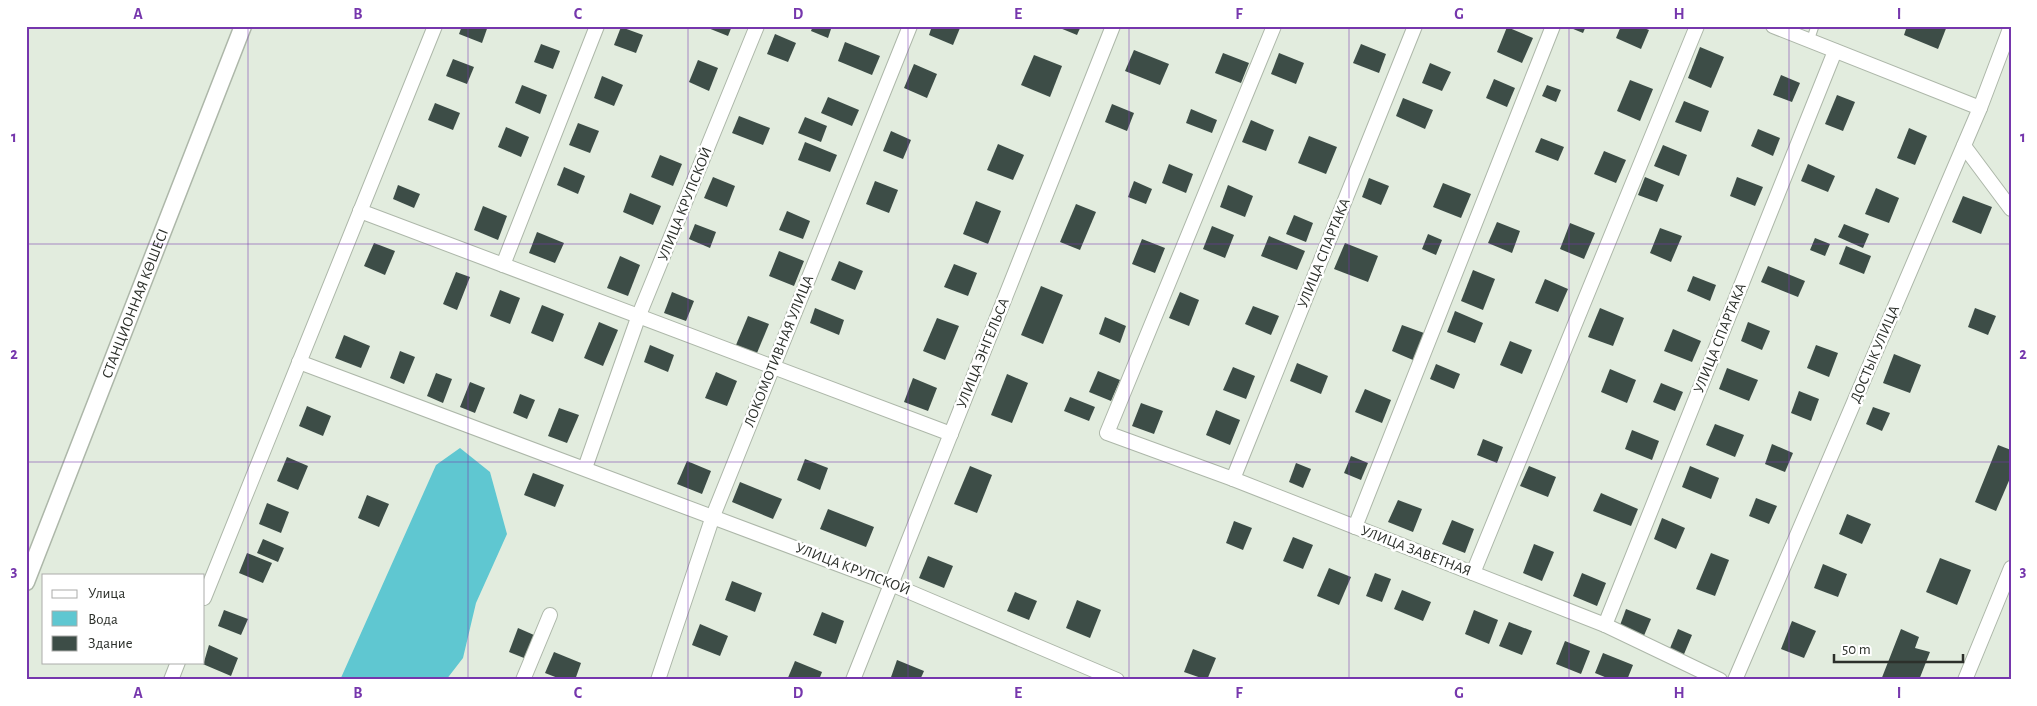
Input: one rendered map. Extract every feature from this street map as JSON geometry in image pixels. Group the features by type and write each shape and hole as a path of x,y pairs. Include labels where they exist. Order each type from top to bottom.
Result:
{"street":[{"name":"СТАНЦИОННАЯ КӨШЕСІ","path":"26,582 243,26"},
{"path":"205,596 435,26"},
{"path":"502,265 598,26"},
{"name":"УЛИЦА КРУПСКОЙ","path":"585,468 639,315 757,26"},
{"name":"ЛОКОМОТИВНАЯ УЛИЦА","path":"658,680 713,516 910,26"},
{"name":"УЛИЦА ЭНГЕЛЬСА","path":"853,680 1113,26"},
{"name":"УЛИЦА ЗАВЕТНАЯ","path":"1274,26 1107,433 1233,479 1605,625 1720,680"},
{"name":"УЛИЦА СПАРТАКА","path":"1233,479 1415,26"},
{"path":"1355,527 1553,26"},
{"path":"1473,574 1697,26"},
{"path":"1774,26 1980,108"},
{"name":"ДОСТЫК УЛИЦА","path":"1735,680 1964,146 2011,26"},
{"name":"УЛИЦА СПАРТАКА","path":"1605,625 1835,51"},
{"path":"1964,146 2011,209"},
{"path":"360,211 951,434"},
{"name":"УЛИЦА КРУПСКОЙ","path":"299,362 892,584 1117,680"},
{"path":"1964,680 2011,568"},
{"path":"524,680 550,615"},
{"path":"171,680 177,664"}],"lane":[{"path":"1810,41 1815,26"}],"water":[{"path":"460,448 490,472 507,534 476,603 463,658 446,680 340,680 436,465"}],"building":[{"path":"462,26 488,26 482,43 459,34"},
{"path":"709,26 732,26 728,36 708,28"},
{"path":"813,26 832,26 828,38 811,31"},
{"path":"932,26 960,28 953,45 929,35"},
{"path":"1055,26 1081,26 1077,35"},
{"path":"1566,26 1586,26 1583,33"},
{"path":"1621,26 1639,26 1649,30 1641,49 1616,38"},
{"path":"1907,26 1947,26 1938,49 1904,35"},
{"path":"621,27 643,35 636,53 614,45"},
{"path":"1507,27 1533,38 1522,63 1497,52"},
{"path":"775,34 796,43 788,62 767,54"},
{"path":"845,42 880,56 872,75 838,61"},
{"path":"541,44 560,51 553,69 534,62"},
{"path":"1361,44 1386,54 1379,73 1353,63"},
{"path":"1700,47 1724,57 1711,88 1688,78"},
{"path":"1134,50 1169,64 1160,85 1125,71"},
{"path":"1223,53 1249,63 1241,83 1215,73"},
{"path":"1279,53 1304,63 1296,84 1271,74"},
{"path":"1034,55 1062,66 1050,97 1021,85"},
{"path":"453,59 474,67 467,84 446,76"},
{"path":"698,60 718,68 709,91 689,82"},
{"path":"1430,63 1451,72 1442,91 1422,83"},
{"path":"914,64 937,74 927,98 904,88"},
{"path":"1781,75 1800,83 1792,102 1773,95"},
{"path":"602,76 623,85 614,106 594,98"},
{"path":"1494,79 1515,88 1507,107 1486,98"},
{"path":"1630,80 1653,89 1640,121 1617,111"},
{"path":"522,85 547,95 540,114 515,103"},
{"path":"1547,85 1561,90 1556,102 1542,96"},
{"path":"1837,95 1855,102 1843,131 1825,124"},
{"path":"828,97 859,110 852,126 821,113"},
{"path":"1403,98 1433,110 1425,129 1396,116"},
{"path":"1684,101 1709,111 1701,132 1675,122"},
{"path":"435,103 460,113 453,130 428,120"},
{"path":"1112,104 1134,113 1127,131 1105,122"},
{"path":"1191,109 1217,120 1212,133 1186,123"},
{"path":"739,116 770,128 763,145 732,133"},
{"path":"805,117 827,126 821,142 798,133"},
{"path":"1251,120 1274,130 1266,151 1242,142"},
{"path":"578,123 599,131 590,153 569,145"},
{"path":"506,127 529,137 521,157 498,147"},
{"path":"1909,128 1927,136 1915,165 1897,158"},
{"path":"1758,129 1780,138 1773,156 1751,146"},
{"path":"891,131 911,140 903,159 883,151"},
{"path":"1309,136 1337,147 1326,174 1298,163"},
{"path":"1541,138 1564,147 1558,161 1535,152"},
{"path":"805,142 837,155 830,172 798,160"},
{"path":"998,144 1024,155 1013,180 987,170"},
{"path":"1663,145 1687,155 1679,176 1654,166"},
{"path":"1604,151 1626,160 1616,183 1594,174"},
{"path":"660,155 682,164 673,186 651,177"},
{"path":"1169,164 1193,174 1186,193 1162,183"},
{"path":"1808,164 1835,176 1828,192 1801,181"},
{"path":"564,167 585,176 578,194 557,185"},
{"path":"713,177 735,186 727,207 704,198"},
{"path":"1645,177 1664,185 1657,202 1638,195"},
{"path":"1737,177 1763,187 1755,206 1730,196"},
{"path":"1369,178 1389,186 1381,205 1362,197"},
{"path":"875,181 898,190 889,213 866,204"},
{"path":"1134,181 1152,189 1146,204 1128,197"},
{"path":"1443,183 1471,194 1461,218 1433,207"},
{"path":"398,185 420,194 414,208 393,199"},
{"path":"1228,185 1253,196 1245,217 1220,207"},
{"path":"1876,188 1899,198 1889,223 1865,214"},
{"path":"630,193 661,206 653,225 623,212"},
{"path":"1963,196 1992,207 1981,234 1952,222"},
{"path":"976,201 1001,211 988,244 963,234"},
{"path":"1076,204 1096,212 1080,250 1060,242"},
{"path":"483,206 507,216 498,240 474,230"},
{"path":"787,211 810,221 803,239 779,230"},
{"path":"1294,215 1313,223 1306,242 1286,234"},
{"path":"1497,222 1520,231 1512,253 1488,243"},
{"path":"1570,223 1595,233 1584,259 1560,249"},
{"path":"695,224 716,232 710,248 689,239"},
{"path":"1844,224 1869,234 1863,248 1838,237"},
{"path":"1212,226 1234,235 1225,258 1203,249"},
{"path":"1660,228 1682,236 1671,262 1650,253"},
{"path":"537,232 564,243 555,263 529,253"},
{"path":"1428,234 1442,240 1436,255 1422,249"},
{"path":"1269,236 1305,251 1297,270 1261,256"},
{"path":"1815,238 1830,244 1825,256 1810,250"},
{"path":"1142,239 1165,248 1155,273 1132,264"},
{"path":"374,243 395,251 385,275 364,266"},
{"path":"1345,243 1378,256 1368,282 1334,269"},
{"path":"1846,246 1871,256 1864,274 1839,264"},
{"path":"779,251 804,261 794,286 769,276"},
{"path":"620,256 640,265 628,296 607,288"},
{"path":"839,261 863,271 855,290 831,280"},
{"path":"954,264 977,273 968,296 944,287"},
{"path":"1768,266 1805,281 1798,297 1761,282"},
{"path":"1473,270 1495,279 1483,310 1461,301"},
{"path":"456,272 470,277 457,310 443,304"},
{"path":"1693,276 1716,285 1710,301 1687,291"},
{"path":"1545,279 1568,289 1558,312 1535,303"},
{"path":"1041,286 1063,295 1043,344 1021,335"},
{"path":"500,290 520,298 510,324 490,316"},
{"path":"672,292 694,301 686,321 664,313"},
{"path":"1180,292 1199,300 1189,326 1169,318"},
{"path":"542,305 564,314 553,342 531,333"},
{"path":"1253,306 1279,316 1271,335 1245,324"},
{"path":"815,308 844,320 839,335 810,323"},
{"path":"1600,308 1624,318 1613,346 1588,337"},
{"path":"1975,308 1996,316 1988,335 1968,327"},
{"path":"1455,311 1483,323 1475,343 1447,332"},
{"path":"748,316 769,324 757,353 736,345"},
{"path":"1105,317 1126,326 1120,343 1099,334"},
{"path":"937,318 959,326 945,360 923,351"},
{"path":"599,322 618,330 603,366 584,358"},
{"path":"1748,322 1770,331 1762,350 1741,341"},
{"path":"1402,325 1424,333 1413,360 1392,351"},
{"path":"1673,329 1701,341 1692,362 1664,351"},
{"path":"344,335 370,346 361,368 335,358"},
{"path":"1510,341 1532,350 1522,374 1500,365"},
{"path":"650,345 674,355 668,372 644,362"},
{"path":"1816,345 1838,353 1829,377 1807,368"},
{"path":"400,351 415,357 404,384 390,378"},
{"path":"1894,354 1921,365 1910,393 1883,383"},
{"path":"1297,363 1328,376 1321,394 1290,381"},
{"path":"1436,364 1460,374 1454,389 1430,379"},
{"path":"1233,367 1255,376 1246,399 1223,390"},
{"path":"1727,368 1758,380 1749,401 1719,389"},
{"path":"1610,369 1636,380 1627,403 1601,392"},
{"path":"1098,371 1120,380 1111,401 1089,392"},
{"path":"716,372 737,381 727,406 705,398"},
{"path":"436,373 452,379 443,403 427,396"},
{"path":"1007,374 1028,383 1012,423 991,415"},
{"path":"913,378 937,388 928,411 904,402"},
{"path":"470,382 485,388 475,413 460,407"},
{"path":"1661,383 1683,392 1675,411 1653,402"},
{"path":"1365,389 1391,400 1382,423 1355,412"},
{"path":"1799,391 1819,399 1811,421 1791,413"},
{"path":"520,394 535,400 527,419 513,413"},
{"path":"1070,397 1095,407 1089,421 1064,411"},
{"path":"1141,403 1163,411 1154,434 1132,426"},
{"path":"307,406 331,416 323,436 299,426"},
{"path":"1873,407 1890,413 1882,431 1866,424"},
{"path":"559,408 579,415 567,443 548,436"},
{"path":"1216,410 1240,420 1230,445 1206,435"},
{"path":"1715,424 1744,435 1735,457 1706,445"},
{"path":"1632,430 1659,441 1652,460 1625,449"},
{"path":"1483,439 1503,447 1497,463 1477,455"},
{"path":"1772,444 1793,453 1785,472 1765,464"},
{"path":"1998,445 2011,450 2011,476 1996,511 1975,502"},
{"path":"1351,456 1368,463 1361,480 1344,473"},
{"path":"287,457 308,466 298,490 277,481"},
{"path":"805,459 828,468 820,490 797,480"},
{"path":"687,461 711,471 702,494 677,484"},
{"path":"1296,463 1311,469 1303,488 1289,482"},
{"path":"970,466 992,475 977,513 954,504"},
{"path":"1529,466 1556,477 1548,497 1520,486"},
{"path":"1690,466 1719,478 1711,499 1682,487"},
{"path":"533,473 564,485 555,507 524,495"},
{"path":"740,482 782,499 773,519 732,502"},
{"path":"1601,493 1638,509 1631,526 1593,511"},
{"path":"367,495 389,504 379,527 358,518"},
{"path":"1756,498 1777,506 1769,524 1749,516"},
{"path":"1398,500 1422,509 1413,532 1388,522"},
{"path":"267,503 289,512 281,533 259,524"},
{"path":"828,509 874,527 866,547 820,529"},
{"path":"1847,514 1871,524 1862,544 1839,534"},
{"path":"1662,518 1685,528 1676,549 1654,539"},
{"path":"1452,520 1474,529 1465,553 1442,544"},
{"path":"1234,521 1252,528 1243,550 1226,543"},
{"path":"1293,537 1313,545 1303,569 1283,561"},
{"path":"263,539 284,548 278,562 257,553"},
{"path":"1534,544 1554,552 1542,581 1523,573"},
{"path":"247,553 272,563 263,583 239,573"},
{"path":"1711,553 1729,560 1715,596 1696,589"},
{"path":"928,556 953,566 944,588 919,578"},
{"path":"1940,558 1971,570 1957,605 1926,592"},
{"path":"1823,564 1847,574 1838,597 1814,588"},
{"path":"1329,568 1351,577 1339,605 1317,596"},
{"path":"1375,573 1391,579 1382,602 1366,596"},
{"path":"1582,573 1606,583 1597,606 1573,596"},
{"path":"732,581 762,593 755,612 725,600"},
{"path":"1402,590 1431,602 1423,621 1394,609"},
{"path":"1015,592 1037,601 1029,620 1007,611"},
{"path":"1077,600 1101,610 1090,638 1066,628"},
{"path":"1626,609 1651,619 1643,638 1619,628"},
{"path":"224,610 248,619 241,635 218,626"},
{"path":"1474,610 1498,620 1489,644 1465,634"},
{"path":"822,612 844,621 836,644 813,635"},
{"path":"1792,621 1816,631 1804,658 1781,649"},
{"path":"1509,622 1532,631 1522,655 1499,646"},
{"path":"700,624 728,636 720,656 692,645"},
{"path":"518,628 534,635 524,658 509,652"},
{"path":"1678,629 1692,635 1682,659 1668,653"},
{"path":"1901,629 1919,637 1915,648 1930,652 1919,680 1881,680"},
{"path":"1565,641 1590,651 1581,674 1556,664"},
{"path":"209,645 238,658 231,676 203,664 205,664"},
{"path":"1193,649 1216,658 1207,680 1184,672"},
{"path":"554,652 581,663 575,680 563,680 545,673"},
{"path":"1603,653 1633,665 1627,680 1612,680 1595,673"},
{"path":"897,660 924,671 920,680 890,680"},
{"path":"795,661 822,672 819,680 787,680"}]}
